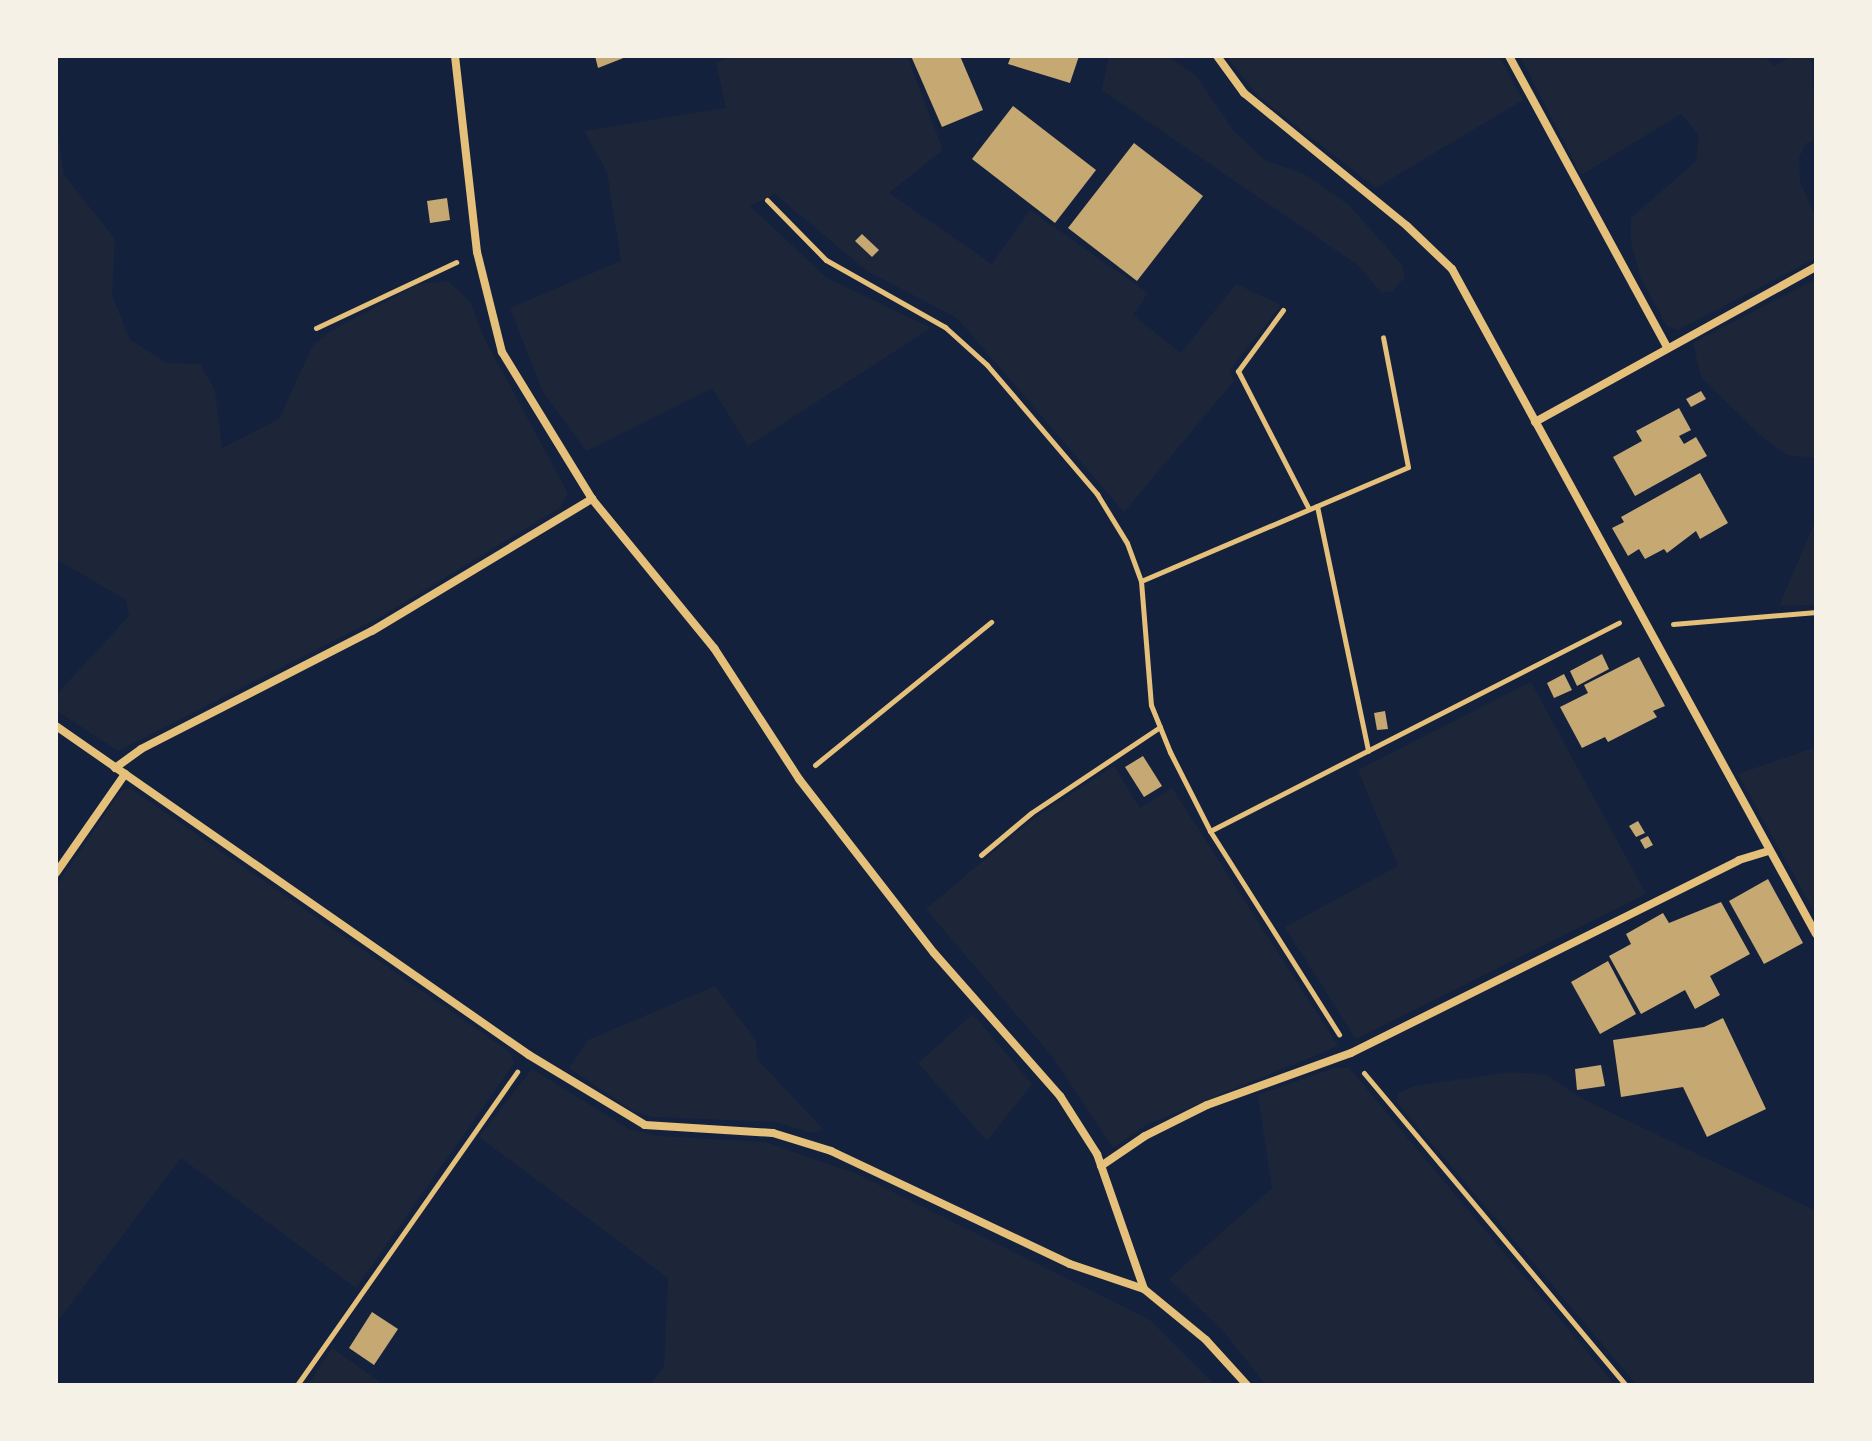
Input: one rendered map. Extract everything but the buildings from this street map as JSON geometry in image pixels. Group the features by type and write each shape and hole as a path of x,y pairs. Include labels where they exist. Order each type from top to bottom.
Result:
{"street":[{"path":"455,56 477,252 502,352 592,499 714,648 799,779 934,953 1060,1096 1101,1166 1144,1289"},
{"path":"1217,56 1244,93 1374,198 1452,269 1816,934"},
{"path":"1509,56 1667,347"},
{"path":"1535,422 1816,267"},
{"path":"115,768 141,749 372,631 592,499"},
{"path":"56,726 529,1055 645,1125 773,1133 831,1151 1070,1264 1144,1289 1206,1340 1247,1385"},
{"path":"56,873 125,774"},
{"path":"1101,1166 1145,1136 1207,1105 1351,1053 1739,860 1768,851"}],"path":[{"path":"767,200 826,260 945,327 987,365 1097,494 1127,543 1141,581 1151,705 1210,831 1351,1053 1626,1385"},
{"path":"316,328 477,252"},
{"path":"1283,310 1238,371 1309,509"},
{"path":"1141,581 1408,467 1383,337"},
{"path":"1317,506 1368,751"},
{"path":"1650,633 1674,624 1816,612"},
{"path":"1210,831 1639,613"},
{"path":"799,779 991,622"},
{"path":"981,855 1031,813 1160,727"},
{"path":"297,1385 529,1055"}],"shaded area":[{"path":"731,56 907,56 943,150 889,193 992,264 1030,210 1148,293 1133,315 1181,353 1236,284 1281,305 1229,371 1234,381 1124,512 957,318 867,271 775,194 750,206 827,278 931,328 748,446 712,388 586,451 542,390 510,308 621,261 607,172 584,131 726,108 716,63"},
{"path":"1109,56 1168,56 1197,77 1233,130 1266,161 1304,174 1349,205 1402,265 1405,277 1393,291 1381,292 1359,266 1102,90"},
{"path":"1226,56 1499,56 1523,100 1376,188 1258,96"},
{"path":"1520,56 1764,56 1774,66 1792,56 1811,56 1816,139 1805,144 1799,158 1800,182 1816,218 1816,258 1678,330 1667,326 1641,279 1631,241 1631,218 1696,161 1699,135 1681,114 1581,175"},
{"path":"56,121 64,175 115,239 112,295 130,340 167,363 200,364 215,390 222,448 279,419 313,345 331,331 419,284 448,281 470,301 484,338 568,493 561,507 380,617 118,751 56,710 56,695 129,616 126,600 56,559"},
{"path":"1816,279 1816,458 1787,455 1760,435 1701,377 1693,343"},
{"path":"1816,519 1816,605 1779,606"},
{"path":"1531,682 1646,894 1356,1039 1285,927 1398,866 1358,770"},
{"path":"1816,747 1816,915 1738,774"},
{"path":"1114,766 1140,808 1172,788 1338,1046 1146,1125 1113,1148 1051,1055 926,909 1033,819"},
{"path":"130,788 511,1053 514,1063 356,1288 181,1158 56,1323 56,886 120,792"},
{"path":"715,986 756,1040 757,1059 823,1129 812,1133 776,1122 652,1117 633,1111 569,1068 588,1040"},
{"path":"973,1014 1032,1084 987,1141 918,1063"},
{"path":"1334,1068 1349,1068 1615,1385 1266,1385 1224,1332 1169,1279 1272,1188 1258,1095"},
{"path":"532,1069 629,1129 658,1136 765,1142 857,1174 1150,1320 1215,1385 650,1385 664,1367 668,1278 479,1137"},
{"path":"1511,1072 1546,1075 1585,1100 1816,1211 1816,1385 1637,1385 1396,1101 1399,1093 1414,1086"},
{"path":"332,1348 370,1375 384,1385 308,1385"}]}
